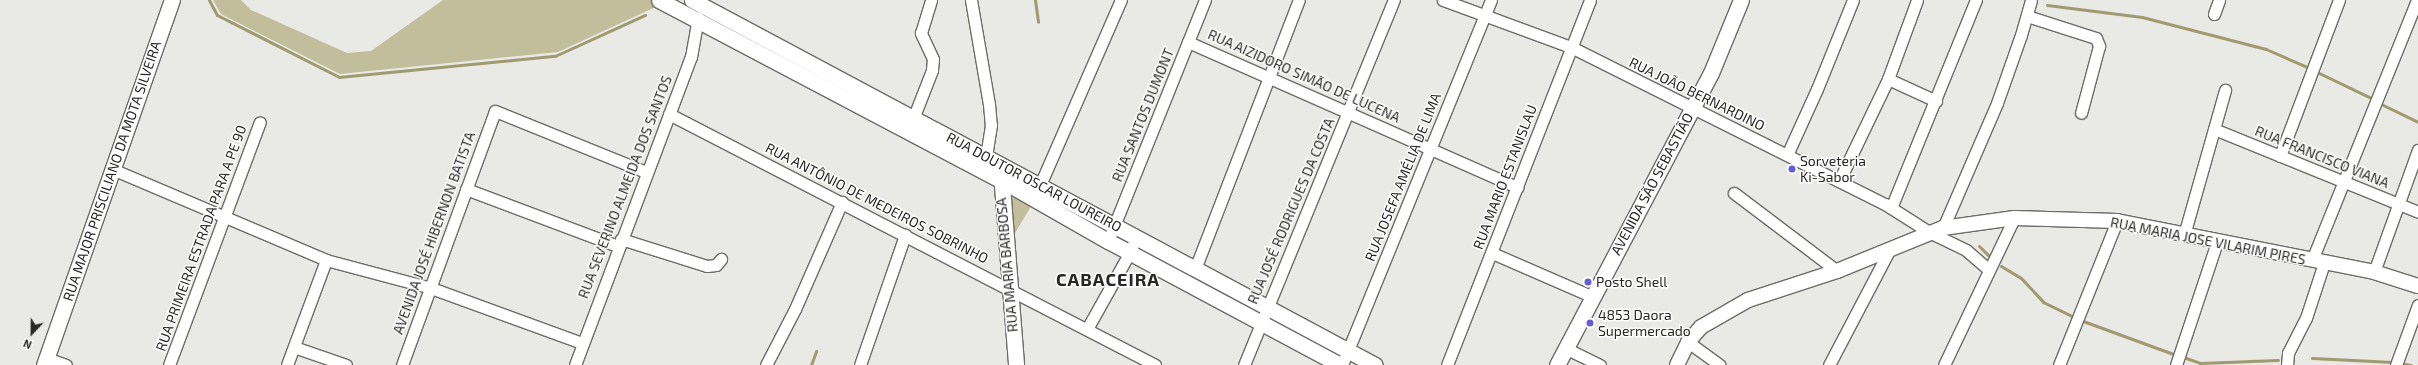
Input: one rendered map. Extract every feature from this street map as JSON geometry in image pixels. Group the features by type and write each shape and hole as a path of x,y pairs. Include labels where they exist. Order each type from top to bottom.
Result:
{"main road":[{"name":"RUA MAJOR PRISCILIANO DA MOTA SILVEIRA","path":"45,362 172,0"},
{"name":"RUA DOUTOR OSCAR LOUREIRO","path":"659,0 698,18 1000,180 1108,241 1341,365"},
{"name":"RUA DOUTOR OSCAR LOUREIRO","path":"692,0 986,155 1375,365"},
{"name":"AVENIDA SÃO SEBASTIÃO","path":"1557,365 1711,72 1741,0"},
{"name":"RUA MARIA BARBOSA","path":"1001,164 1000,180 1008,288 1016,365"}],"street":[{"path":"908,132 932,70 933,59 921,33 931,0"},
{"path":"971,0 989,104 991,125 986,155"},
{"path":"1040,185 1121,0"},
{"name":"RUA SANTOS DUMONT","path":"1108,241 1205,0"},
{"path":"1195,269 1299,0"},
{"name":"RUA JOSÉ RODRIGUES DA COSTA","path":"1244,365 1260,322 1349,113 1394,0"},
{"name":"RUA JOÃO BERNARDINO","path":"1443,0 1570,47 1891,208 1930,232 1966,250 1989,270"},
{"name":"RUA JOSEFA AMÉLIA DE LIMA","path":"1341,365 1491,0"},
{"name":"RUA MARIO ESTANISLAU","path":"1447,365 1492,253 1570,47 1590,0"},
{"path":"1787,155 1853,0"},
{"path":"1839,181 1888,79 1917,0"},
{"path":"1891,208 1976,0"},
{"path":"1943,228 1997,103 2027,16 2031,0"},
{"path":"2214,14 2219,0"},
{"path":"2280,156 2339,0"},
{"path":"2287,365 2288,353 2306,318 2318,262 2344,182 2417,0"},
{"path":"2027,16 2096,38 2099,46 2081,113"},
{"name":"RUA SEVERINO ALMEIDA DOS SANTOS","path":"575,365 619,242 691,57 698,18"},
{"name":"RUA AIZIDORO SIMÃO DE LUCENA","path":"1188,42 1517,187"},
{"path":"1888,79 1936,101"},
{"path":"2184,235 2225,90"},
{"name":"AVENIDA JOSÉ HIBERNON BATISTA","path":"402,365 495,111 646,172"},
{"name":"RUA ANTÔNIO DE MEDEIROS SOBRINHO","path":"669,114 1155,365"},
{"name":"RUA PRIMEIRA ESTRADA PARA A PE 90","path":"169,365 260,122"},
{"name":"RUA FRANCISCO VIANA","path":"2214,130 2418,212"},
{"path":"2374,272 2418,150"},
{"path":"112,169 326,260 431,288 582,343"},
{"path":"466,189 619,242 707,266 716,265 721,259"},
{"path":"1734,194 1837,271"},
{"path":"766,365 795,309 842,202"},
{"path":"1944,365 2014,218"},
{"name":"RUA MARIA JOSE VILARIM PIRES","path":"1677,365 1688,342 1701,327 1748,300 1771,290 1837,271 1930,232 1943,228 2014,218 2117,221 2374,272 2418,286"},
{"path":"2059,365 2117,221"},
{"path":"860,365 905,235"},
{"path":"1087,329 1130,252 1136,237"},
{"path":"2176,365 2217,242"},
{"path":"1829,365 1890,249"},
{"path":"1492,253 1593,297"},
{"path":"287,365 326,260"},
{"path":"2396,365 2418,305"},
{"path":"1688,342 1720,365"},
{"path":"294,347 346,365"},
{"path":"1565,348 1600,365"},
{"path":"45,362 66,365"}],"shaded area":[{"path":"213,0 241,0 251,10 347,53 371,51 443,0 653,0 662,4 558,52 340,74 221,14"},
{"path":"1007,190 1033,203 1012,238"},
{"path":"1185,269 1256,306 1255,311 1184,273"},
{"path":"1274,317 1341,352 1339,357 1273,320"}],"waterway":[{"path":"209,0 217,15 339,77 555,56 645,15"},
{"path":"1035,0 1038,22"},
{"path":"2047,5 2142,17 2266,49 2309,68"},
{"path":"2317,72 2373,99"},
{"path":"2381,104 2418,122"},
{"path":"1979,246 1992,259"},
{"path":"2001,266 2021,278 2043,302 2076,318"},
{"path":"2083,321 2176,355"},
{"path":"811,365 816,351"},
{"path":"2183,357 2200,363 2278,360"},
{"path":"2312,358 2393,362"},
{"path":"2399,363 2411,365"}],"place":[{"name":"Sorveteria Ki-Sabor","path":"1792,169"},
{"name":"Posto Shell","path":"1588,282"},
{"name":"4853 Daora Supermercado","path":"1590,323"}],"district":[{"name":"CABACEIRA","path":"1108,279"}]}
